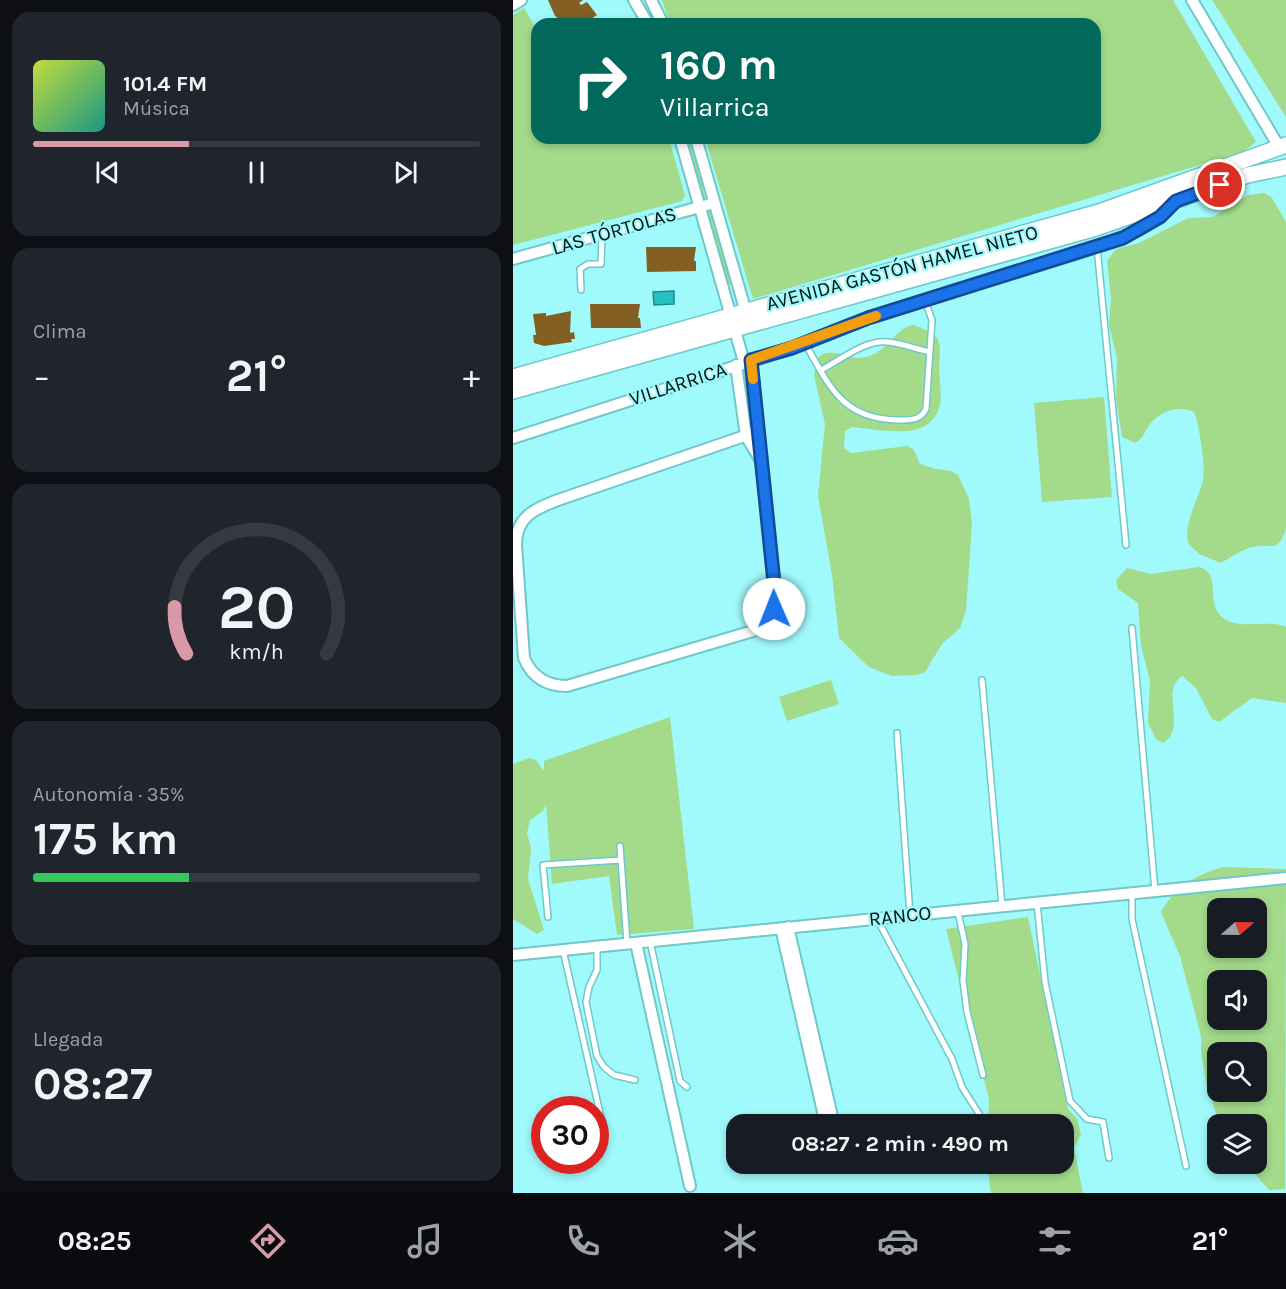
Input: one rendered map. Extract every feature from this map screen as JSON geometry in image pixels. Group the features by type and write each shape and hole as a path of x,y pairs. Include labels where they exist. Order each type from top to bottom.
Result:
{"main road":[{"name":"AVENIDA GASTÓN HAMEL NIETO","path":"740,320 1099,212 1282,146"},
{"name":"AVENIDA GASTÓN HAMEL NIETO","path":"513,380 1053,241 1248,175 1286,167"}],"street":[{"path":"513,5 521,0"},
{"path":"634,0 644,18"},
{"path":"651,0 660,18"},
{"path":"1193,0 1282,146"},
{"path":"682,144 699,207 740,320"},
{"path":"698,144 714,203 740,320 744,362 746,436 762,461"},
{"name":"VILLARRICA","path":"513,438 925,301 1097,247 1139,230 1160,217 1176,201"},
{"name":"LAS TÓRTOLAS","path":"513,259 714,203"},
{"path":"744,362 759,431 776,602 766,622 753,631 567,686 551,684 534,674 524,658 516,545 518,531 525,518 544,505 759,431"},
{"name":"RANCO","path":"513,955 1286,878"},
{"path":"784,928 824,1114"},
{"path":"784,928 831,1114"},
{"path":"631,943 690,1186"}],"lane":[{"path":"581,290 580,269 588,264 601,264 602,235"},
{"path":"1097,247 1126,545"},
{"path":"805,342 833,393 858,413 879,419 916,420 923,415 926,409 932,320 925,301"},
{"path":"821,370 865,346 878,343 887,342 930,352"},
{"path":"1132,628 1155,891"},
{"path":"982,680 1002,906"},
{"path":"897,733 910,915"},
{"path":"620,846 631,943"},
{"path":"548,917 543,865 621,860"},
{"path":"1132,893 1132,919 1186,1166"},
{"path":"1037,903 1045,982 1069,1101 1087,1119 1103,1122 1109,1158"},
{"path":"958,910 965,944 963,981 967,1012 983,1075"},
{"path":"876,919 952,1059 962,1087 979,1114"},
{"path":"650,941 680,1081 687,1087"},
{"path":"597,946 597,970 589,987 586,1002 597,1056 604,1067 614,1075 635,1080"},
{"path":"563,950 596,1096"}],"green space":[{"path":"662,0 1173,0 1256,142 1243,152 753,299 707,144 1101,144 1101,18 668,18"},
{"path":"1212,0 1286,0 1286,117 1214,3"},
{"path":"524,8 531,20 531,144 671,144 685,196 682,201 513,245 513,15"},
{"path":"688,144 692,144 706,200 703,200"},
{"path":"1265,193 1272,198 1286,222 1286,529 1277,545 1252,547 1221,563 1199,554 1188,543 1188,527 1204,474 1198,425 1194,412 1177,409 1159,416 1135,443 1122,437 1116,399 1117,358 1109,325 1111,299 1107,261 1116,249 1139,243 1188,218 1213,217 1248,195"},
{"path":"708,212 711,212 732,284 728,285"},
{"path":"913,325 932,333 939,341 941,400 937,414 925,426 910,431 852,427 845,431 844,448 851,453 907,446 914,450 920,464 951,471 958,475 969,499 972,524 966,611 960,628 942,644 925,672 917,675 892,676 869,667 839,638 832,575 818,496 825,424 814,375 817,359 822,354 836,353 861,358 868,357 881,350 903,329"},
{"path":"747,371 754,427 750,426 743,372"},
{"path":"1104,397 1112,497 1042,502 1034,403"},
{"path":"1199,567 1210,575 1216,608 1226,620 1233,623 1286,627 1286,703 1252,698 1219,722 1212,719 1196,688 1182,676 1173,691 1173,728 1170,736 1163,743 1156,739 1148,723 1150,680 1141,646 1138,603 1118,589 1116,580 1127,568 1150,574"},
{"path":"831,680 839,704 787,721 779,697"},
{"path":"670,717 694,929 617,935 609,876 552,884 546,804 543,811 530,820 527,833 531,848 528,879 544,930 537,934 513,919 513,764 529,758 536,760 544,771 544,761"},
{"path":"1223,867 1286,869 1285,1189 1269,1190 1255,1174 1267,1174 1267,1114 1216,1114 1212,1102 1267,1102 1267,1042 1207,1042 1207,1086 1206,1083 1201,1036 1180,956 1161,912 1179,889 1195,878"},
{"path":"1028,917 1068,1109 1072,1114 988,1114 989,1099 946,929"},
{"path":"1074,1116 1077,1119 1081,1134 1074,1148"},
{"path":"1074,1148 1083,1193 991,1193 988,1174 1074,1174"}],"water":[{"path":"674,291 674,304 654,305 653,292"}],"building":[{"path":"548,0 583,0 579,3 581,5 587,2 597,15 592,18 558,18"},
{"path":"646,247 696,247 694,261 696,261 696,271 647,272"},
{"path":"590,304 640,304 638,318 640,318 641,328 591,328"},
{"path":"571,311 570,333 574,332 575,339 571,339 572,342 544,346 534,343 533,335 536,335 533,314 546,313 546,316"}],"slow traffic":[{"path":"753,379 751,360 792,348 876,316"}],"route":[{"path":"774,609 776,602 751,360 792,348 868,318 1123,238 1160,217 1176,201 1220,185"}]}
